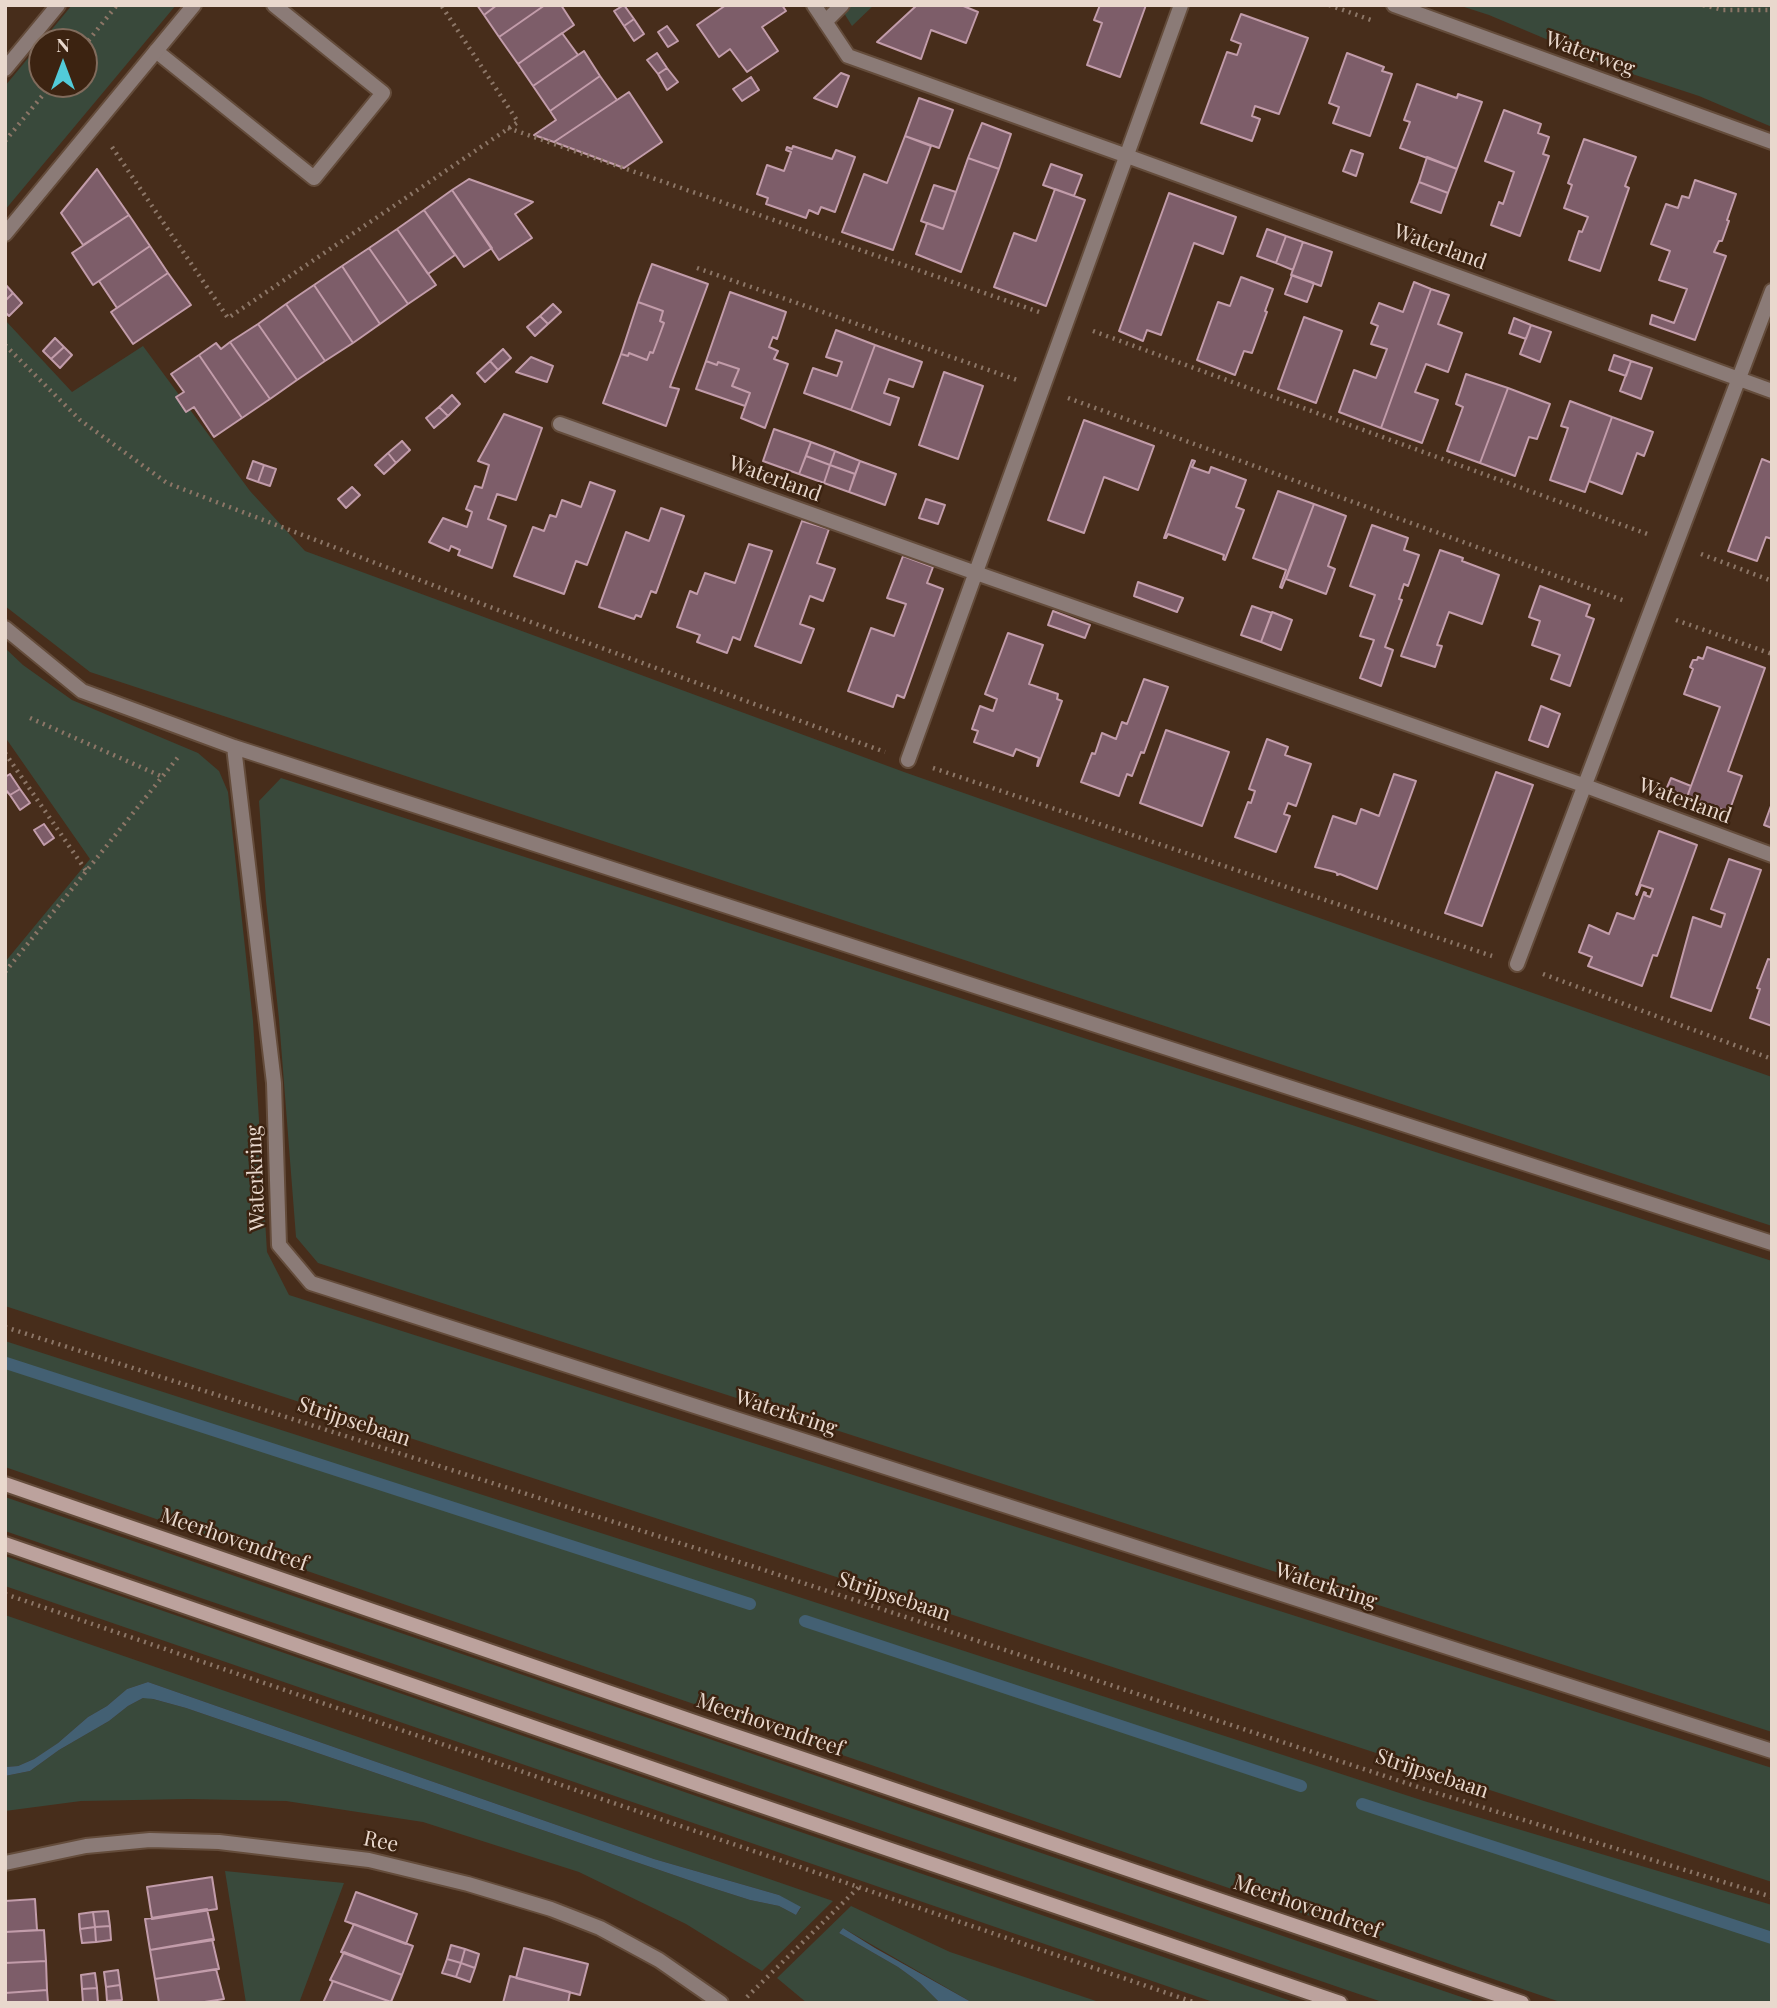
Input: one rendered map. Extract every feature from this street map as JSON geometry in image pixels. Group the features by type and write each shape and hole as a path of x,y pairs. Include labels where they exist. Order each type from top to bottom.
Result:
{"main road":[{"name":"Meerhovendreef","path":"5,1484 1522,2003"},
{"path":"5,1544 1340,2003"}],"street":[{"path":"5,69 58,5"},
{"path":"5,234 194,5"},
{"path":"156,51 314,178 383,93 274,5"},
{"name":"Waterland","path":"814,5 848,56 1772,391"},
{"path":"825,22 842,5"},
{"path":"908,760 1181,5"},
{"name":"Waterweg","path":"1394,5 1772,142"},
{"path":"1517,964 1772,291"},
{"name":"Waterland","path":"560,424 1583,785 1772,855"},
{"path":"5,628 82,691 234,747 1772,1243"},
{"name":"Waterkring","path":"234,747 274,1083 279,1245 311,1283 1772,1751"},
{"name":"Ree","path":"5,1863 86,1846 150,1840 219,1842 359,1858 468,1884 551,1909 600,1928 659,1960 721,2003"}],"path":[{"path":"98,29 117,5"},
{"path":"1703,5 1723,10 1772,10"},
{"path":"5,141 40,98"},
{"path":"508,128 1067,321 1772,581"},
{"path":"698,268 1043,389 1772,654"},
{"path":"5,345 80,420 167,483 490,607 908,760 1517,964 1772,1059"},
{"path":"30,718 163,777"},
{"path":"5,972 197,733"},
{"path":"5,753 87,872"},
{"name":"Strijpsebaan","path":"5,1328 761,1569 1427,1790 1772,1898"},
{"path":"5,1594 1196,2003"},
{"path":"741,2003 859,1887"}],"green space":[{"path":"72,5 176,5 5,210 5,86 28,58 28,98 98,98 98,28 53,28"},
{"path":"839,5 874,5 852,26"},
{"path":"1458,5 1772,5 1772,127 1699,96 1617,69 1489,15"},
{"path":"5,320 72,392 143,346 250,491 305,551 904,772 1772,1077 1772,1226 90,672 5,606"},
{"path":"5,648 23,665 72,700 198,753 219,771 228,792 253,1021 267,1252 289,1295 1772,1768 1772,1882 5,1306 5,962 90,859 5,737"},
{"path":"281,778 1772,1261 1772,1732 318,1263 296,1237 279,1019 266,901 259,801"},
{"path":"5,1341 1424,1801 1772,1905 1772,2003 1563,2003 5,1467"},
{"path":"5,1497 1479,2003 1385,2003 5,1531"},
{"path":"5,1556 1297,2003 1216,2003 5,1586"},
{"path":"5,1615 833,1901 762,1971 686,1924 579,1872 423,1822 286,1801 81,1801 5,1811 5,1776 30,1771 128,1706 143,1698 149,1698 186,1708 706,1886 779,1906 796,1915 801,1908 779,1895 654,1859 148,1682 127,1689 34,1759 18,1766 5,1767"},
{"path":"225,1871 344,1883 299,2003 246,2003"},
{"path":"851,1906 950,1952 1102,2003 973,2003 843,1928 839,1933 898,1967 920,1983 940,2003 807,2003 777,1978"}],"water":[{"path":"148,1682 654,1859 779,1895 801,1907 796,1915 779,1906 706,1886 153,1699 143,1698 128,1706 30,1771 5,1776 5,1767 18,1766 34,1759 127,1689"},
{"path":"843,1928 973,2003 940,2003 920,1983 898,1967 839,1933"}],"building":[{"path":"477,5 497,5 484,15"},
{"path":"497,5 545,5 499,37 484,15"},
{"path":"545,5 561,5 574,25 518,64 499,37"},
{"path":"624,5 634,19 624,26 614,11"},
{"path":"726,5 782,5 786,11 762,27 778,51 747,72 730,49 719,57 697,25"},
{"path":"917,5 961,5 978,12 966,43 931,30 921,59 877,42"},
{"path":"1100,5 1146,5 1120,77 1087,65 1102,23 1094,20"},
{"path":"1241,14 1308,38 1279,114 1255,106 1252,116 1260,119 1252,141 1201,123 1227,52 1237,55 1241,44 1231,40"},
{"path":"634,19 644,34 634,41 624,26"},
{"path":"667,26 678,41 668,47 658,32"},
{"path":"562,33 578,55 533,86 518,64"},
{"path":"584,51 600,76 550,111 533,86"},
{"path":"657,53 667,68 658,74 647,60"},
{"path":"1347,53 1384,67 1382,71 1392,74 1370,136 1333,123 1339,107 1329,103"},
{"path":"667,68 678,82 667,90 658,74"},
{"path":"841,73 849,76 837,107 814,98"},
{"path":"600,76 617,100 554,142 534,135 556,120 550,111"},
{"path":"751,77 759,90 742,101 733,89"},
{"path":"1417,84 1457,98 1458,94 1482,102 1457,169 1400,148 1410,122 1404,120"},
{"path":"629,92 662,142 624,168 554,142"},
{"path":"919,98 953,110 939,148 905,136"},
{"path":"1504,110 1541,124 1538,133 1549,137 1543,154 1549,156 1520,236 1491,225 1499,202 1503,204 1514,172 1485,161"},
{"path":"982,123 1011,134 999,169 968,158"},
{"path":"905,136 931,146 893,250 842,232 864,174 887,183"},
{"path":"1584,139 1636,157 1625,186 1629,188 1600,271 1569,260 1579,231 1582,232 1588,217 1564,208 1572,185 1568,183"},
{"path":"793,146 832,159 836,150 855,157 835,212 821,207 818,214 809,210 806,218 766,204 768,198 757,194 767,165 784,171 791,152 786,150 787,147 792,149"},
{"path":"1351,150 1363,154 1356,176 1343,171"},
{"path":"1427,157 1457,169 1448,193 1419,182"},
{"path":"968,158 999,169 961,272 916,254 927,223 943,229"},
{"path":"1051,164 1082,175 1074,196 1043,185"},
{"path":"97,169 129,215 83,245 61,213"},
{"path":"469,179 533,202 515,214 532,238 499,260 452,190"},
{"path":"1695,180 1736,194 1722,241 1719,241 1714,252 1726,256 1695,340 1650,324 1652,315 1674,323 1687,289 1659,280 1670,251 1651,244 1666,204 1678,208 1682,196 1689,198"},
{"path":"1419,182 1448,193 1441,213 1411,202"},
{"path":"934,185 956,192 943,229 921,221"},
{"path":"1055,189 1085,200 1046,306 994,287 1014,233 1036,241"},
{"path":"452,190 492,248 464,267 424,210"},
{"path":"1169,193 1236,217 1223,254 1194,243 1161,335 1147,330 1143,341 1119,331"},
{"path":"424,210 455,255 428,274 397,229"},
{"path":"129,215 150,246 93,285 72,253"},
{"path":"397,229 436,285 408,304 369,248"},
{"path":"1267,229 1286,236 1276,263 1257,256"},
{"path":"1286,236 1303,242 1293,270 1276,263"},
{"path":"1303,242 1332,252 1321,286 1291,275"},
{"path":"150,246 168,273 117,308 99,281"},
{"path":"369,248 408,304 380,324 342,266"},
{"path":"652,264 708,284 670,387 679,389 666,426 603,403 621,354 628,356 629,353 647,360 650,352 653,353 664,323 660,321 663,311 638,302"},
{"path":"342,266 380,324 353,343 314,285"},
{"path":"168,273 191,305 133,344 111,312"},
{"path":"1292,275 1314,283 1307,302 1285,294"},
{"path":"1241,277 1273,289 1252,353 1244,351 1235,375 1197,360 1218,302 1230,306"},
{"path":"1414,282 1431,289 1381,428 1339,412 1354,370 1376,378 1387,349 1371,344 1378,326 1371,323 1379,303 1403,312"},
{"path":"5,284 13,293 5,301"},
{"path":"314,285 353,343 325,361 286,304"},
{"path":"1431,289 1449,295 1438,324 1462,333 1448,372 1426,364 1415,392 1438,400 1422,443 1381,428"},
{"path":"730,292 786,312 777,339 773,337 769,347 778,351 774,359 788,364 765,428 741,418 750,393 732,386 739,369 706,361"},
{"path":"13,293 22,303 9,316 5,312 5,301"},
{"path":"638,302 663,311 660,321 664,323 653,353 650,352 647,360 629,353 628,356 621,354"},
{"path":"286,304 325,361 297,380 258,324"},
{"path":"553,304 561,312 548,324 540,316"},
{"path":"540,316 548,324 535,336 527,327"},
{"path":"1304,317 1342,331 1316,403 1278,389"},
{"path":"1514,318 1531,325 1526,339 1509,333"},
{"path":"258,324 297,380 270,399 230,342"},
{"path":"1531,325 1551,332 1540,362 1520,354"},
{"path":"836,330 875,345 851,410 804,393 813,368 837,376 842,362 826,357"},
{"path":"55,338 64,347 51,359 43,351"},
{"path":"230,342 270,399 242,418 199,355 216,343 221,349"},
{"path":"875,345 922,362 913,387 889,379 884,393 899,398 890,425 851,410"},
{"path":"64,347 72,355 60,368 51,359"},
{"path":"503,349 511,358 498,370 490,361"},
{"path":"199,355 242,418 214,437 194,407 186,412 176,397 184,392 171,374"},
{"path":"1614,355 1631,361 1626,376 1609,370"},
{"path":"531,357 553,366 547,382 516,372"},
{"path":"490,361 498,370 485,382 477,373"},
{"path":"706,361 739,369 732,386 750,393 745,406 696,389"},
{"path":"1631,361 1652,368 1641,399 1620,391"},
{"path":"944,372 983,386 958,459 919,445"},
{"path":"1466,374 1508,388 1480,463 1447,451 1463,407 1456,404"},
{"path":"1508,388 1550,404 1537,439 1529,437 1515,476 1480,463"},
{"path":"452,395 460,404 448,416 439,407"},
{"path":"1570,401 1612,417 1585,492 1550,480 1568,428 1561,426"},
{"path":"439,407 448,416 434,428 426,418"},
{"path":"504,414 542,428 516,500 497,494 488,519 506,526 492,568 458,555 460,550 451,546 449,551 429,542 443,518 467,527 472,512 466,509 475,486 482,488 489,465 478,461"},
{"path":"1612,417 1653,432 1644,456 1637,453 1622,494 1589,481"},
{"path":"1084,420 1154,446 1138,490 1104,477 1084,533 1048,520"},
{"path":"774,429 811,442 799,474 763,461"},
{"path":"402,441 410,450 396,463 388,453"},
{"path":"811,442 835,451 830,465 806,456"},
{"path":"835,451 860,461 855,474 830,465"},
{"path":"388,453 396,463 384,474 375,465"},
{"path":"806,456 830,465 824,483 799,474"},
{"path":"1762,459 1772,463 1772,539 1766,537 1757,561 1728,551"},
{"path":"1192,460 1195,461 1192,467 1209,473 1211,467 1246,480 1236,507 1244,510 1225,560 1224,555 1168,534 1164,538"},
{"path":"253,461 264,465 258,482 247,478"},
{"path":"860,461 896,474 885,505 849,492"},
{"path":"264,465 276,469 270,486 258,482"},
{"path":"830,465 855,474 849,492 824,483"},
{"path":"590,482 615,491 587,565 576,561 564,594 514,576 533,527 544,531 550,515 556,517 562,500 581,507"},
{"path":"352,487 360,495 346,508 338,499"},
{"path":"1278,491 1314,504 1282,588 1280,587 1286,570 1253,558"},
{"path":"926,499 945,505 938,524 919,518"},
{"path":"1314,504 1346,516 1328,566 1335,569 1326,594 1286,579"},
{"path":"661,508 684,516 656,593 651,591 641,617 636,615 634,619 599,607 626,532 649,541"},
{"path":"802,521 829,529 817,563 835,569 823,601 810,596 800,624 814,629 801,663 755,646"},
{"path":"1372,525 1408,538 1404,550 1419,555 1408,586 1404,584 1399,599 1402,600 1385,647 1393,650 1381,686 1360,678 1374,640 1360,636 1375,595 1350,586"},
{"path":"749,544 772,551 740,640 733,637 727,653 697,642 700,635 677,627 690,591 697,594 705,573 735,583"},
{"path":"1440,550 1499,575 1482,624 1449,612 1437,645 1442,646 1435,667 1401,656"},
{"path":"903,556 933,567 927,583 943,589 904,698 897,695 893,707 848,691 871,628 894,636 906,604 887,598"},
{"path":"1138,582 1183,598 1177,612 1134,596"},
{"path":"1540,586 1590,605 1586,616 1594,619 1570,686 1551,679 1560,655 1532,645 1540,621 1529,617"},
{"path":"1252,606 1272,613 1261,642 1241,635"},
{"path":"1053,611 1090,625 1085,638 1048,625"},
{"path":"1272,612 1292,620 1281,650 1261,642"},
{"path":"1008,633 1043,645 1029,684 1058,694 1057,699 1062,701 1038,766 1039,758 1016,749 1013,756 974,742 978,731 972,729 980,706 993,711 997,699 985,694"},
{"path":"1707,647 1765,668 1728,771 1742,776 1729,812 1687,797 1720,707 1684,694 1693,669 1690,667 1693,660 1698,657 1703,659"},
{"path":"1144,679 1168,687 1144,753 1141,752 1132,776 1127,774 1119,796 1081,782 1102,733 1116,739 1122,722 1127,724"},
{"path":"1541,706 1560,714 1548,747 1529,740"},
{"path":"1166,730 1229,752 1202,826 1140,803"},
{"path":"1267,739 1288,747 1285,755 1311,764 1296,806 1288,803 1284,814 1290,816 1276,852 1235,837 1255,791 1249,789"},
{"path":"1496,772 1533,785 1482,926 1445,913"},
{"path":"10,774 20,789 10,795 5,789 5,777"},
{"path":"1394,774 1416,781 1377,889 1315,867 1333,816 1356,824 1361,809 1379,816"},
{"path":"1671,778 1691,786 1687,797 1666,790"},
{"path":"20,789 30,803 20,810 10,795"},
{"path":"1772,803 1772,828 1764,825"},
{"path":"44,824 54,838 44,845 34,830"},
{"path":"1659,831 1697,845 1657,956 1653,955 1642,986 1588,966 1592,957 1579,952 1589,925 1609,934 1617,913 1634,919 1644,892 1650,897 1653,889 1641,885 1636,894"},
{"path":"1729,859 1761,870 1711,1011 1671,997 1693,917 1721,927 1725,914 1711,909"},
{"path":"1768,959 1772,960 1772,1026 1750,1018"},
{"path":"212,1877 217,1909 152,1919 147,1887"},
{"path":"356,1892 417,1914 406,1944 345,1921"},
{"path":"35,1899 37,1930 5,1932 5,1901"},
{"path":"207,1909 214,1940 150,1950 145,1919"},
{"path":"108,1911 110,1926 95,1927 93,1912"},
{"path":"93,1912 95,1927 80,1929 79,1914"},
{"path":"354,1924 413,1946 402,1975 341,1952"},
{"path":"110,1926 111,1940 96,1942 95,1927"},
{"path":"95,1927 96,1942 82,1943 80,1929"},
{"path":"44,1930 46,1961 5,1963 5,1932"},
{"path":"212,1939 219,1969 155,1979 150,1950"},
{"path":"451,1945 465,1949 461,1963 447,1959"},
{"path":"524,1948 588,1964 580,1995 516,1978"},
{"path":"465,1949 479,1954 475,1968 461,1963"},
{"path":"344,1952 402,1975 391,2002 330,1980"},
{"path":"447,1959 461,1963 456,1977 442,1973"},
{"path":"46,1961 47,1990 5,1993 5,1963"},
{"path":"461,1963 475,1968 470,1982 456,1977"},
{"path":"216,1969 224,1999 198,2003 159,2003 155,1979"},
{"path":"118,1970 120,1985 106,1987 104,1972"},
{"path":"95,1973 97,1988 82,1989 81,1975"},
{"path":"510,1976 570,1992 568,2003 503,2003"},
{"path":"333,1981 391,2002 323,2003"},
{"path":"120,1985 122,2000 107,2001 106,1987"},
{"path":"97,1988 98,2002 83,2003 82,1989"},
{"path":"47,1990 48,2003 5,2003 5,1993"}],"waterway":[{"path":"6,1363 750,1604"},
{"path":"805,1621 1301,1786"},
{"path":"1362,1804 1772,1938"}]}
